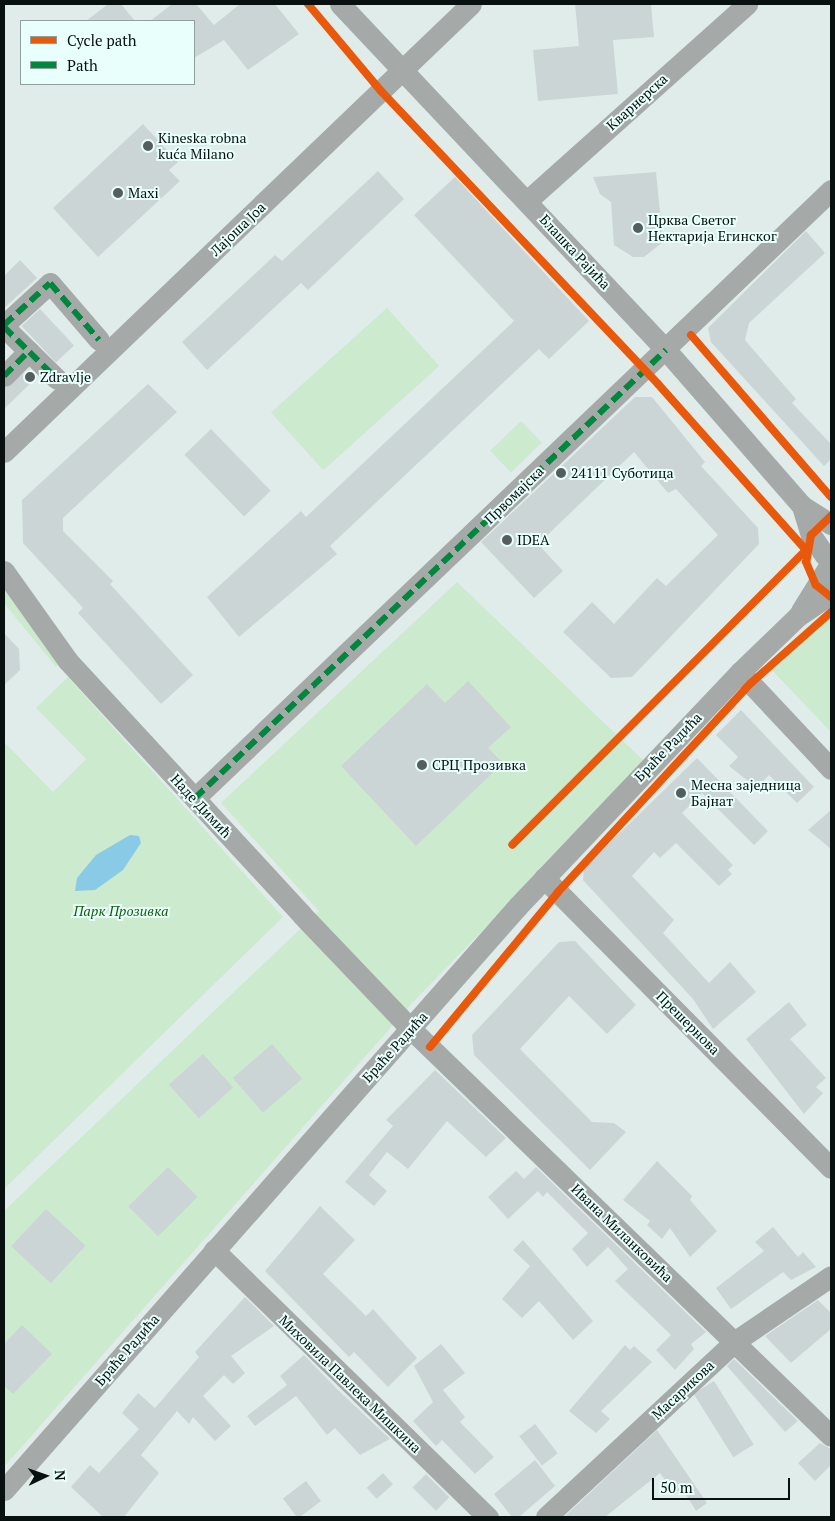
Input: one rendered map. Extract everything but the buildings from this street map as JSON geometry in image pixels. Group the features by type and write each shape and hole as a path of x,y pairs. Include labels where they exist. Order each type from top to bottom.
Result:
{"street":[{"name":"Блашка Рајића","path":"340,4 528,200 666,350 802,506 831,524"},
{"name":"Лајоша Јоа","path":"4,452 471,4"},
{"name":"Кварнерска","path":"528,200 747,4"},
{"name":"Првомајска","path":"195,798 666,350 831,190"},
{"path":"57,379 4,326 50,283 99,340"},
{"path":"4,376 29,351"},
{"name":"Блашка Рајића","path":"802,506 811,535 829,561"},
{"name":"Браће Радића","path":"798,616 829,561"},
{"name":"Наде Димић","path":"4,571 68,661 412,1030"},
{"name":"Браће Радића","path":"4,1490 214,1250 412,1030 544,878 740,672 798,616 831,594"},
{"path":"740,672 831,769"},
{"name":"Прешернова","path":"544,878 831,1168"},
{"name":"Ивана Миланковића","path":"412,1030 831,1436"},
{"name":"Миховила Павлека Мишкина","path":"214,1250 488,1517"},
{"name":"Масарикова","path":"546,1517 734,1342 831,1276"}],"green space":[{"path":"387,308 439,366 323,470 271,412"},
{"path":"521,421 542,443 511,472 490,451"},
{"path":"457,582 646,763 415,1000 4,1467 4,1211 319,911 221,803"},
{"path":"4,583 62,662 56,667 4,603"},
{"path":"831,615 831,732 770,668"},
{"name":"Парк Прозивка","path":"68,677 283,917 4,1189 4,742 53,792 86,759 36,708"}],"water":[{"path":"130,835 139,836 141,843 123,870 95,890 75,891 77,878 96,855"}],"marked path":[{"path":"4,325 50,283 99,340"},
{"path":"4,327 57,379"},
{"path":"195,798 666,350"},
{"path":"4,376 29,351"}],"cycle path":[{"path":"308,4 381,91 658,384 806,550 512,845"},
{"path":"691,335 831,497"},
{"path":"831,516 811,535 806,562 816,585 831,597"},
{"path":"430,1047 558,892 751,683 831,612"}],"place":[{"name":"Kineska robna kuća Milano","path":"148,146"},
{"name":"Maxi","path":"118,193"},
{"name":"Црква Светог Нектарија Егинског","path":"638,228"},
{"name":"Zdravlje","path":"30,377"},
{"name":"24111 Суботица","path":"561,473"},
{"name":"IDEA","path":"507,540"},
{"name":"СРЦ Прозивка","path":"422,765"},
{"name":"Месна заједница Бајнат","path":"681,793"}]}
